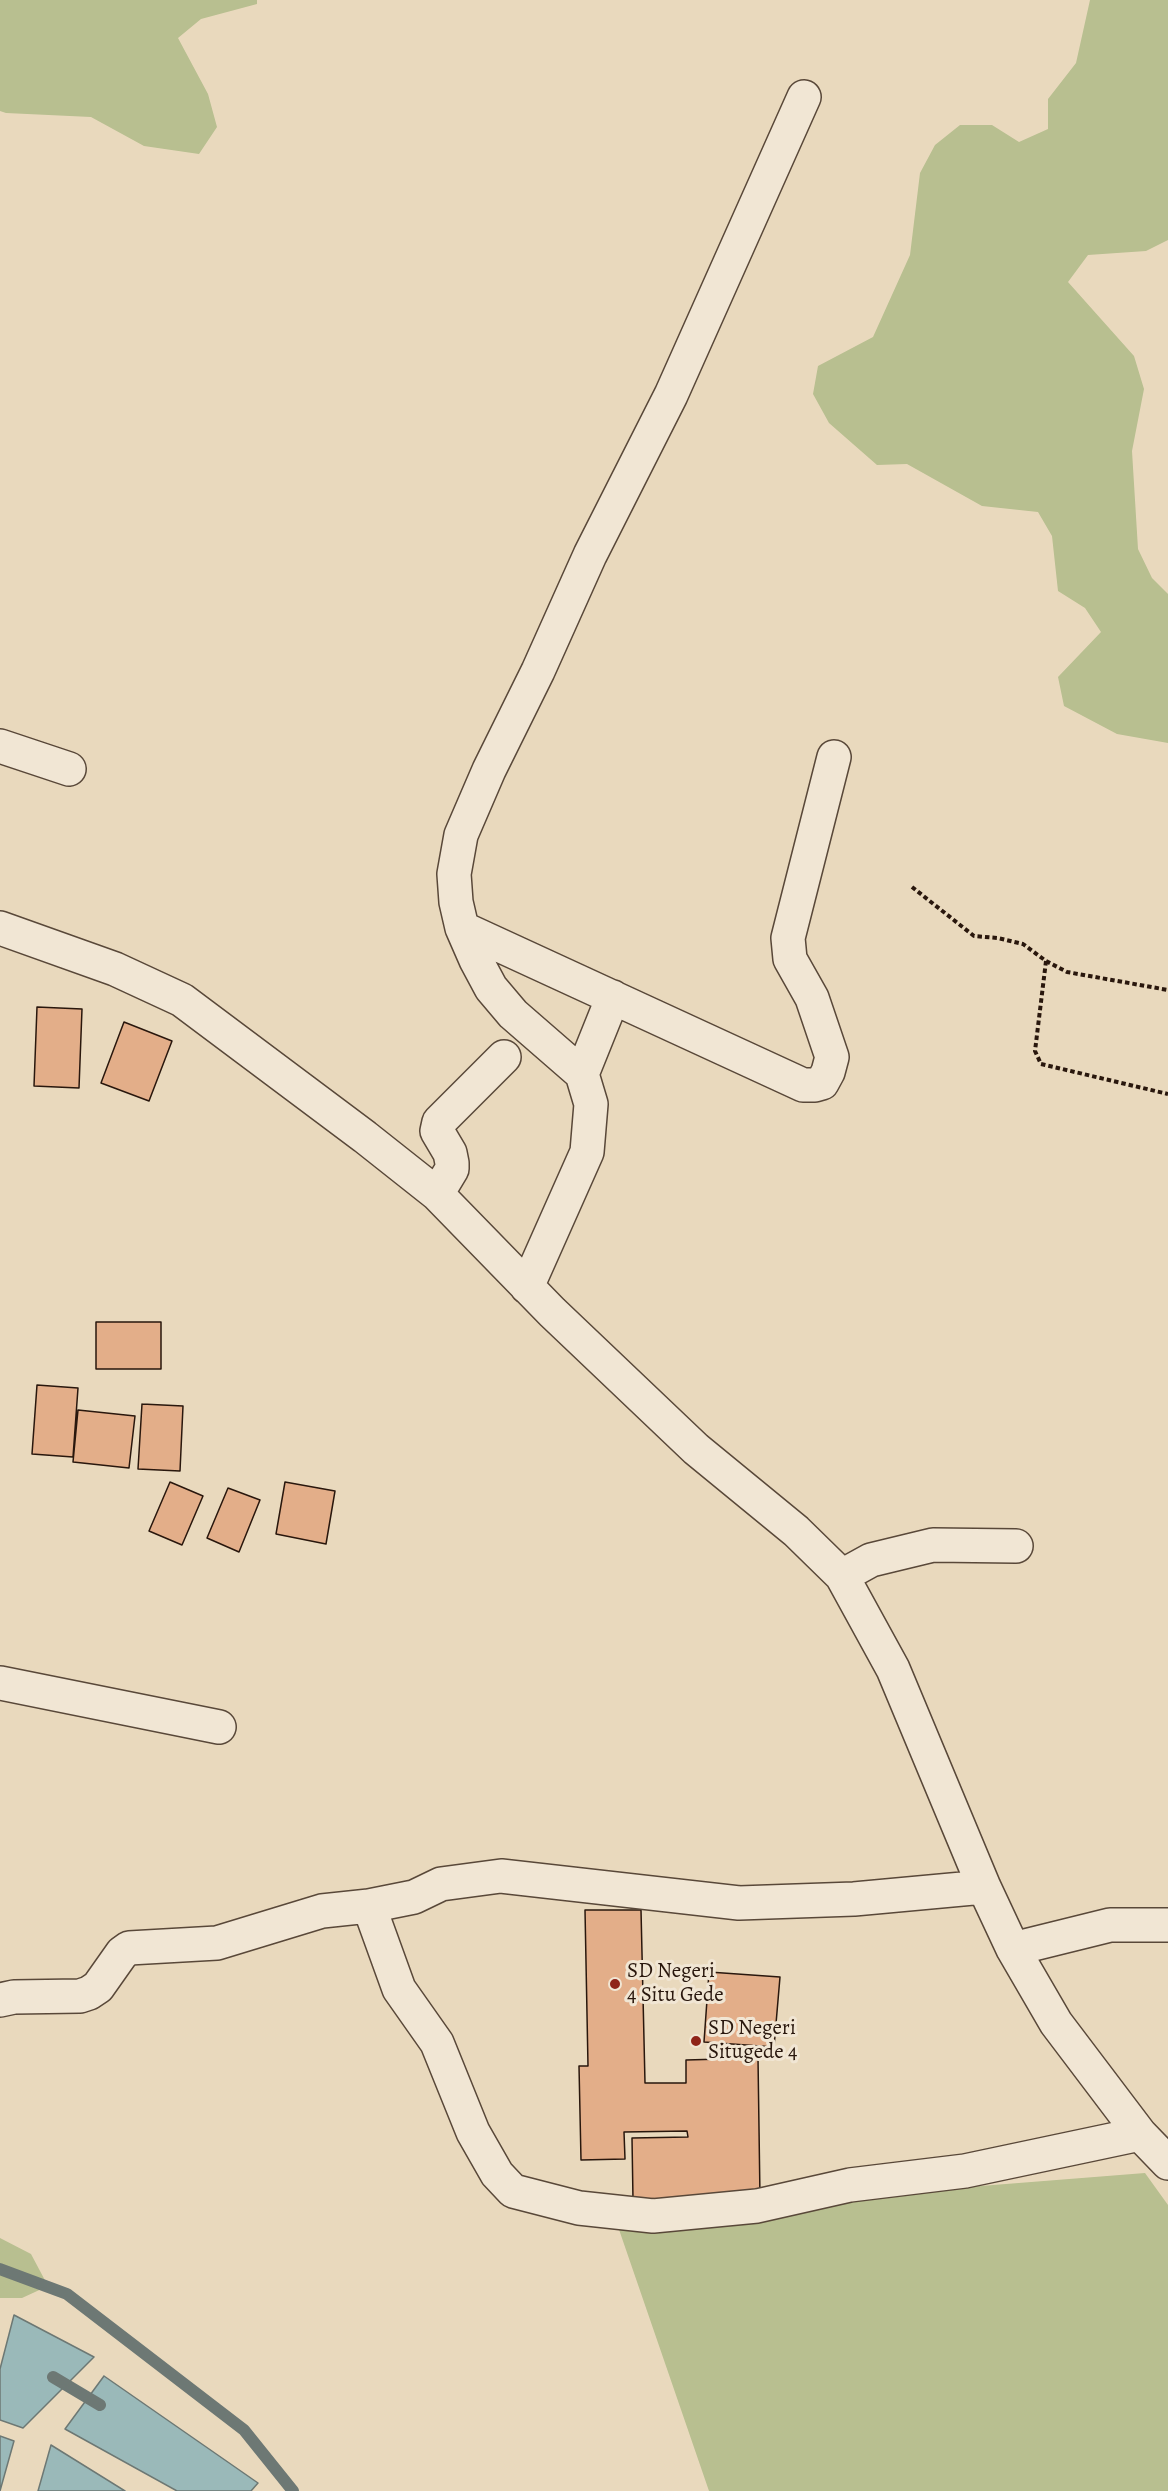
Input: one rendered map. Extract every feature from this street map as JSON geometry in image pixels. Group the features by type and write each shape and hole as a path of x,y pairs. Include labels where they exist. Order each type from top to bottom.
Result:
{"street":[{"path":"527,1287 587,1152 591,1104 582,1074 506,1005 491,988 462,928 456,902 454,874 461,835 590,555 671,395 804,97"},
{"path":"0,746 69,769"},
{"path":"462,928 803,1084 822,1083 832,1057 812,998 790,959 788,938 834,758"},
{"path":"0,928 116,969 182,1000 437,1194 527,1287 696,1449 796,1531 842,1576 892,1669 984,1887 1013,1949 1056,2023 1140,2134 1168,2163"},
{"path":"582,1074 613,997"},
{"path":"437,1194 452,1169 453,1163 437,1131 439,1122 504,1058"},
{"path":"842,1576 871,1560 933,1545 1016,1546"},
{"path":"0,1683 219,1727"},
{"path":"0,2000 14,1997 81,1996 89,1993 98,1987 122,1953 129,1948 217,1943 322,1911 369,1906 414,1897 441,1884 501,1876 739,1903 854,1899 984,1887"},
{"path":"369,1906 399,1989 437,2043 473,2132 497,2174 513,2191 579,2208 653,2216 757,2206 850,2185 965,2171 1140,2134"},
{"path":"1013,1949 1110,1925 1168,1925"}],"path":[{"path":"912,887 974,936 998,938 1023,944 1046,961 1067,972 1168,990"},
{"path":"1046,961 1035,1051 1041,1064 1168,1094"}],"green space":[{"path":"0,0 257,0 257,4 201,19 178,38 208,94 217,127 199,154 144,146 91,117 0,111"},
{"path":"1090,0 1168,0 1168,240 1146,251 1088,255 1068,282 1134,356 1144,389 1132,451 1138,549 1152,578 1168,594 1168,743 1117,734 1064,706 1058,677 1101,632 1085,608 1058,591 1052,536 1038,512 982,506 907,464 877,465 829,423 813,394 818,366 873,337 910,255 920,173 935,145 960,125 992,125 1019,142 1048,129 1048,99 1076,63"},
{"path":"1145,2173 1168,2205 1168,2491 709,2491 614,2215"},
{"path":"0,2238 31,2254 48,2286 22,2298 0,2298"}],"water":[{"path":"14,2315 94,2357 23,2428 0,2420 0,2369"},
{"path":"104,2376 258,2483 251,2491 177,2491 65,2429"},
{"path":"0,2436 14,2441 0,2491"},
{"path":"51,2445 125,2491 38,2491"}],"building":[{"path":"37,1007 82,1009 79,1088 34,1086"},
{"path":"124,1022 172,1041 149,1101 101,1083"},
{"path":"96,1322 161,1322 161,1369 96,1369"},
{"path":"37,1385 78,1388 73,1457 32,1454"},
{"path":"142,1404 183,1406 180,1471 138,1469"},
{"path":"78,1410 135,1416 129,1468 73,1462"},
{"path":"170,1482 203,1496 182,1545 149,1531"},
{"path":"285,1482 335,1491 326,1544 276,1534"},
{"path":"228,1488 260,1500 239,1552 207,1538"},
{"name":"SD Negeri 4 Situ Gede","path":"585,1910 641,1910 645,2083 686,2083 686,2060 758,2058 760,2198 633,2200 632,2138 688,2137 687,2131 624,2132 625,2159 581,2160 579,2066 588,2066"},
{"path":"709,1972 780,1977 774,2047 704,2042"}],"waterway":[{"path":"0,2269 67,2294 244,2430 293,2491"},
{"path":"53,2377 100,2405"}],"place":[{"name":"SD Negeri 4 Situ Gede","path":"615,1984"},
{"name":"SD Negeri Situgede 4","path":"696,2041"}]}
